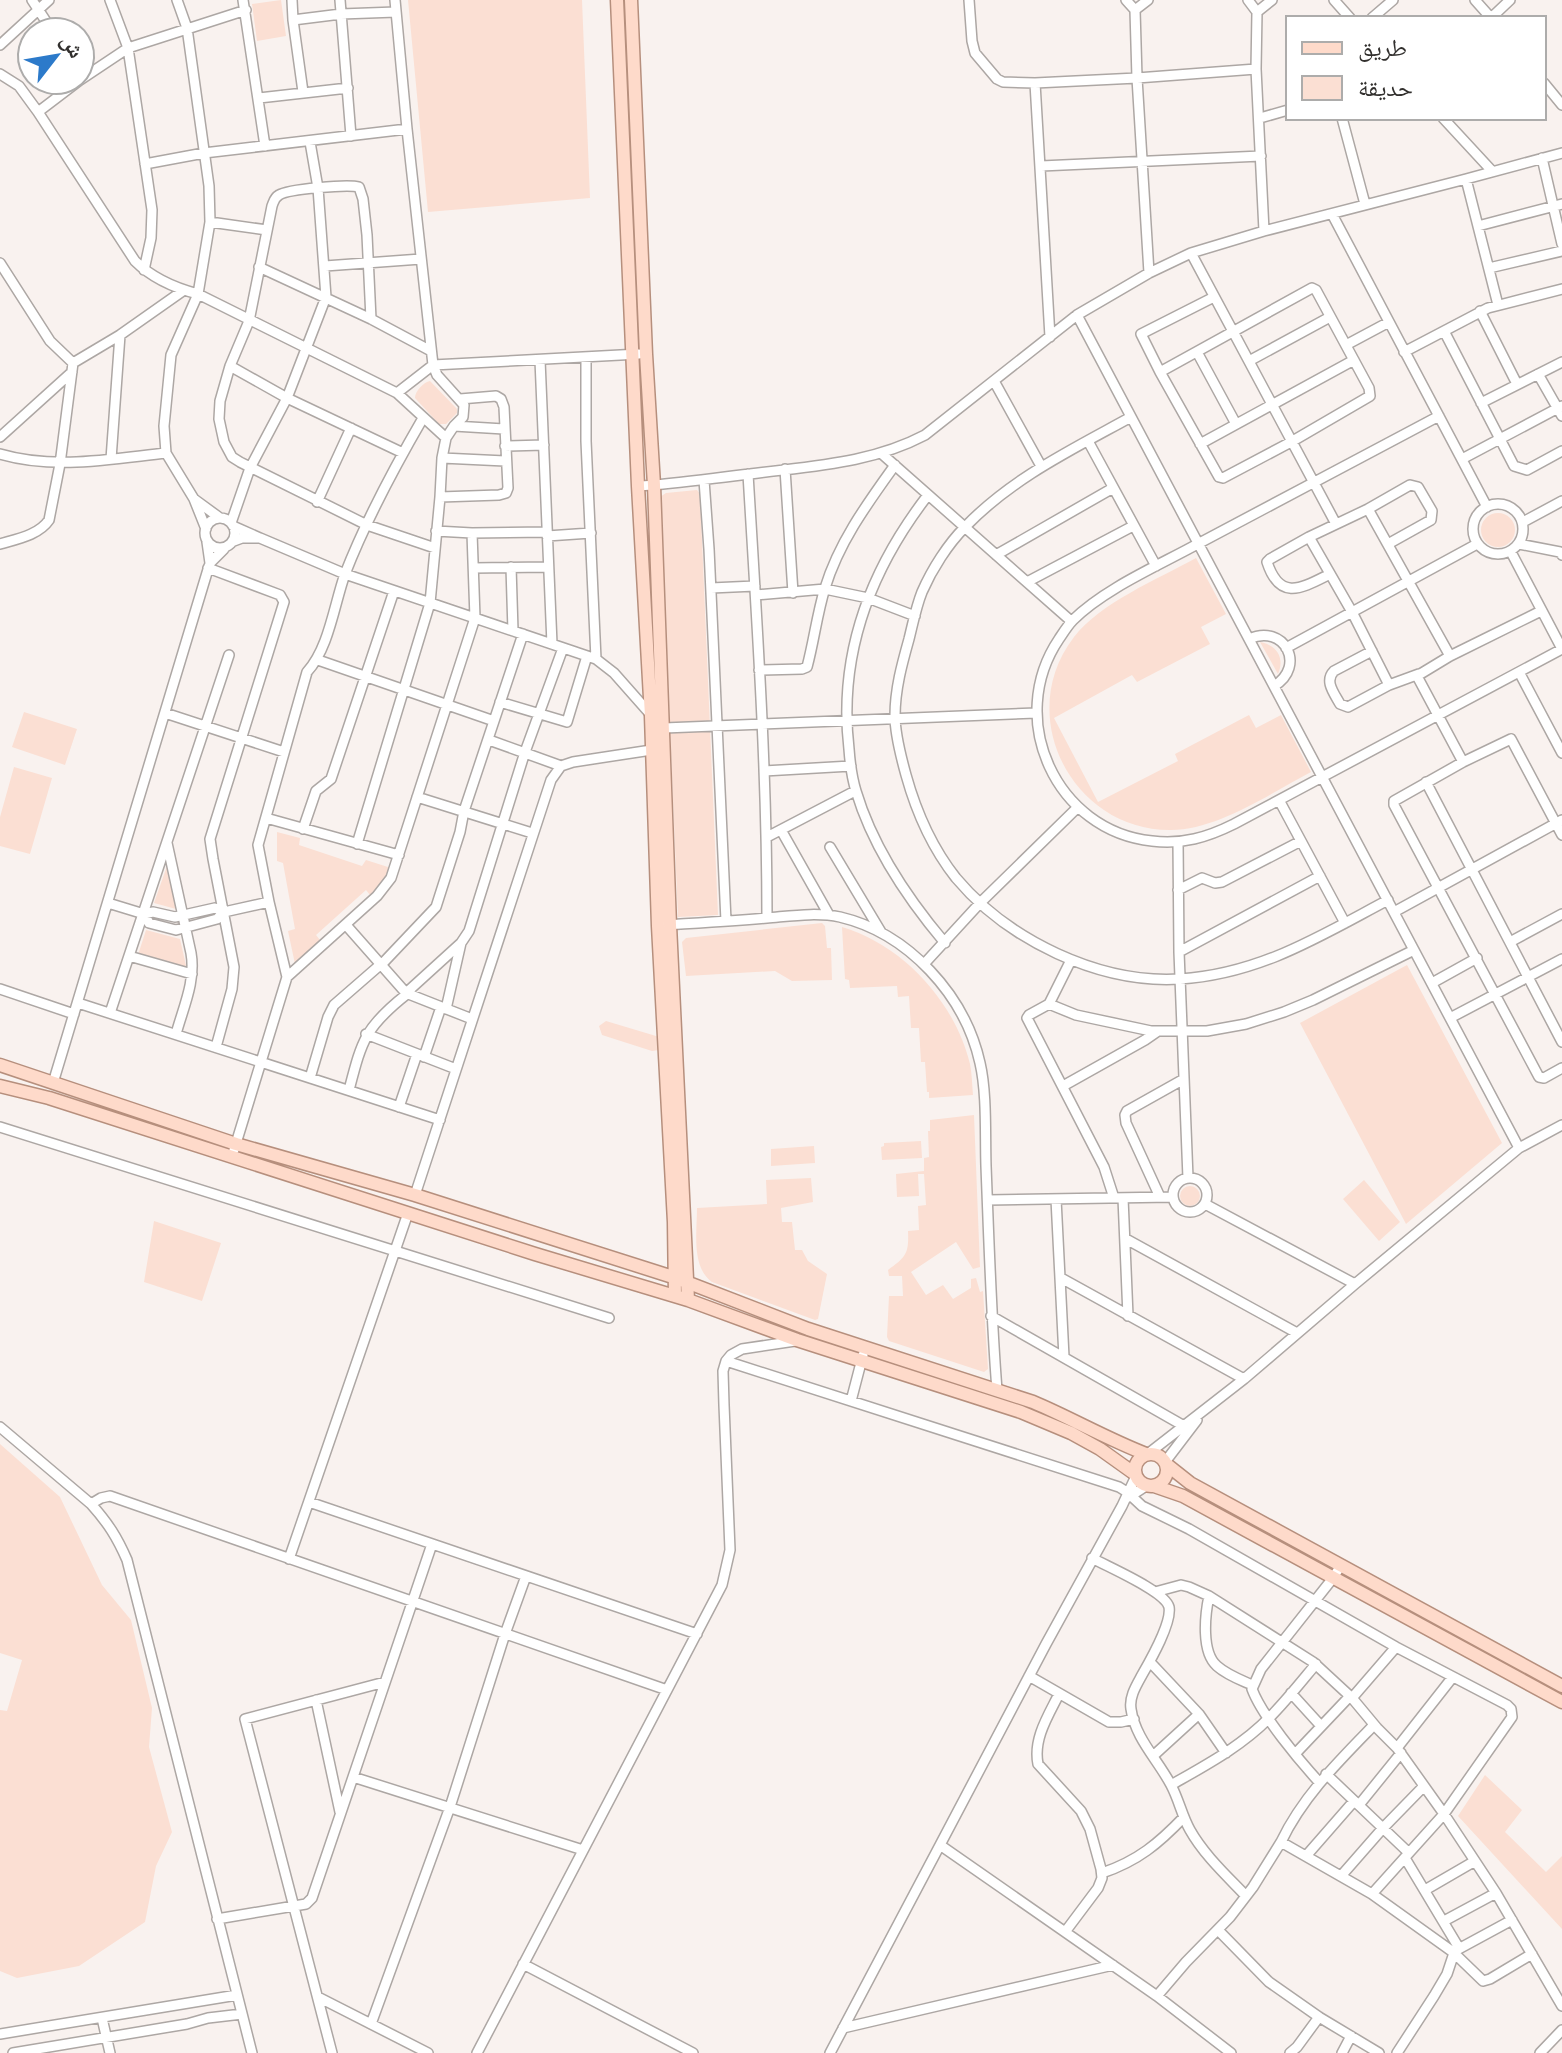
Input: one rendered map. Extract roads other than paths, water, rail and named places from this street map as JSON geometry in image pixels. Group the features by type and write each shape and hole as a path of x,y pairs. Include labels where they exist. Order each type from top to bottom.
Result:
{"main road":[{"path":"617,0 626,41"},
{"path":"631,0 626,41 640,354 638,486 660,720"},
{"path":"640,354 654,485 660,720 658,749 674,1222 688,1300"},
{"path":"0,1065 236,1144 415,1195 682,1280 863,1354 1021,1412 1071,1433 1113,1457 1142,1483 1183,1496 1562,1702"},
{"path":"13,1070 3,1086 688,1300 797,1340 863,1354 997,1390 1058,1412 1121,1444 1160,1456 1190,1483 1562,1686"},
{"path":"675,1296 682,1280"},
{"path":"1113,1457 1121,1444"},
{"path":"1135,1475 1139,1458 1148,1454"},
{"path":"1150,1486 1165,1479 1166,1463"},
{"path":"1183,1496 1190,1483"}],"street":[{"path":"0,45 35,4 49,0"},
{"path":"110,0 128,48 153,224 144,270"},
{"path":"177,0 187,28 209,186 210,222 198,294 171,355 165,398 166,453 194,499 208,543 216,548 242,538 260,538"},
{"path":"292,0 303,92"},
{"path":"340,0 351,136"},
{"path":"357,844 430,603 442,458 446,438 465,411 460,399 437,375 433,365 395,0"},
{"path":"969,0 975,53 1003,82 1137,78 1256,69"},
{"path":"1126,0 1135,10 1149,273"},
{"path":"1135,10 1148,0"},
{"path":"1248,0 1257,12 1256,69 1264,231"},
{"path":"1257,12 1272,0"},
{"path":"1334,0 1348,16"},
{"path":"1374,16 1393,0"},
{"path":"1475,0 1489,16"},
{"path":"1493,16 1510,0"},
{"path":"96,68 128,48 245,5 265,146"},
{"path":"293,20 396,12"},
{"path":"1,75 19,86 135,261 151,276 198,294 397,393 446,438"},
{"path":"1035,83 1050,337"},
{"path":"1546,85 1562,105"},
{"path":"259,98 348,88"},
{"path":"38,112 58,96"},
{"path":"1260,118 1286,111"},
{"path":"1343,120 1365,204"},
{"path":"1445,120 1492,171"},
{"path":"145,164 204,153 407,129"},
{"path":"53,1083 209,565 230,544 235,531 232,524 250,468 287,398 326,297 318,188 310,142"},
{"path":"638,486 841,463 882,454 925,435 1077,315 1149,273 1191,253 1562,153"},
{"path":"1041,166 1261,156"},
{"path":"1542,158 1557,206 1562,244"},
{"path":"1466,179 1498,305"},
{"path":"371,319 369,262 359,187 318,188 277,196 272,206 249,321 230,366 220,401 221,432 232,457 250,468 367,525 435,548"},
{"path":"1478,226 1557,206"},
{"path":"1332,214 1487,507"},
{"path":"210,222 267,230"},
{"path":"1489,268 1562,251"},
{"path":"1191,253 1336,524"},
{"path":"325,266 421,259"},
{"path":"0,263 50,341 73,368 49,520 29,535 0,544"},
{"path":"259,267 326,297 431,351"},
{"path":"1160,372 1309,288 1316,290 1369,388 1370,396 1223,478 1217,475 1160,372 1141,334 1214,297"},
{"path":"1404,352 1480,311 1562,289"},
{"path":"0,437 73,368 184,290"},
{"path":"1480,311 1517,384"},
{"path":"1077,315 1519,1148"},
{"path":"1249,361 1330,317"},
{"path":"1346,345 1389,322"},
{"path":"1444,331 1514,466 1531,469 1562,451"},
{"path":"111,459 120,335"},
{"path":"1197,352 1236,424"},
{"path":"397,393 433,365 640,354"},
{"path":"500,702 567,722 592,657 586,357"},
{"path":"540,360 552,644"},
{"path":"1200,444 1354,360"},
{"path":"1481,403 1562,362"},
{"path":"230,366 287,398 403,453"},
{"path":"1462,459 1560,411 1538,374"},
{"path":"994,381 1041,466"},
{"path":"440,497 504,494 508,488 504,407 499,397 460,399"},
{"path":"1439,416 1156,566 1102,597 1071,621 1049,654 1037,692 1036,713 1042,751 1050,770 1078,807 1102,824 1130,837 1178,842 1212,834 1562,649 1511,552"},
{"path":"1131,417 1041,466 1005,491 964,527 942,556 922,592 899,676 895,718 901,757 912,795 930,837 955,876 980,903 1019,934 1071,960 1101,970 1143,978 1180,979 1261,964 1301,947 1388,900"},
{"path":"232,1157 287,977 258,845 307,672 318,660 345,574 367,525 423,418"},
{"path":"454,426 504,429"},
{"path":"317,502 351,428"},
{"path":"1088,441 1156,566"},
{"path":"505,446 544,445"},
{"path":"0,454 60,464 166,453"},
{"path":"882,454 1071,621"},
{"path":"442,458 505,461"},
{"path":"759,670 807,667 825,589 843,543 895,465"},
{"path":"785,469 793,593"},
{"path":"748,474 767,837 767,918"},
{"path":"704,480 726,921"},
{"path":"1330,574 1301,588 1289,588 1280,585 1267,562 1414,484 1432,511 1431,520 1388,544"},
{"path":"996,555 1113,488"},
{"path":"928,495 888,553 868,598 847,676 845,720 855,791 874,834 897,880 916,909 945,943"},
{"path":"194,499 220,518 260,538 345,574 592,657 614,673 660,720 716,726 1036,713"},
{"path":"1523,522 1562,501"},
{"path":"1497,504 1517,512 1523,522 1524,534 1519,544 1511,552 1499,555 1487,552 1477,544 1473,534 1473,523 1478,513 1497,504"},
{"path":"1368,509 1450,656"},
{"path":"209,565 206,534 211,521 220,518"},
{"path":"1027,582 1133,526"},
{"path":"436,531 591,533"},
{"path":"287,977 346,925 391,878 475,618 472,533"},
{"path":"1309,537 1389,685"},
{"path":"1286,648 1477,544"},
{"path":"1519,544 1561,552"},
{"path":"209,565 280,595 284,602 210,839 234,961 234,978 216,1047"},
{"path":"310,1078 334,1005 380,965 436,907 489,740 518,633 511,567"},
{"path":"474,568 548,567"},
{"path":"711,588 793,593 825,589 868,598 915,616"},
{"path":"303,829 316,791 331,779 394,591"},
{"path":"1372,651 1329,676 1340,704 1348,707 1541,611"},
{"path":"1249,639 1270,636 1281,641 1286,648 1289,669 1274,686"},
{"path":"349,1090 366,1034 381,1015 461,943 469,931 525,752 563,648"},
{"path":"110,1013 229,655"},
{"path":"318,660 494,721"},
{"path":"1519,672 1562,753"},
{"path":"1419,674 1418,678 1463,762"},
{"path":"165,713 284,752"},
{"path":"1562,835 1559,822 1511,739 1396,798 1394,805 1539,1077 1544,1078 1562,1068"},
{"path":"489,740 561,766"},
{"path":"415,1195 551,780 561,766 573,762 658,749"},
{"path":"764,771 851,766"},
{"path":"1426,782 1528,977 1558,1022 1562,1042"},
{"path":"767,837 855,791"},
{"path":"417,797 532,833"},
{"path":"1279,800 1345,923"},
{"path":"924,964 980,903 1078,807"},
{"path":"266,818 399,855"},
{"path":"1394,912 1559,822"},
{"path":"781,830 829,915"},
{"path":"1178,890 1202,878 1222,882 1301,841"},
{"path":"1178,842 1188,1178"},
{"path":"167,843 192,961 192,974 176,1034"},
{"path":"830,847 881,932"},
{"path":"1179,952 1320,876"},
{"path":"144,914 149,923 176,930 217,919 224,912 269,902"},
{"path":"108,903 144,914 153,912 175,917 215,908 224,912"},
{"path":"1510,942 1562,914"},
{"path":"664,925 829,915 881,932 924,964 949,993 961,1013 980,1063 997,1390"},
{"path":"346,925 406,994 472,1019"},
{"path":"399,1107 443,1008 461,943"},
{"path":"1049,1004 1076,1015 1158,1031 1207,1031 1246,1024 1284,1012 1414,950"},
{"path":"129,956 192,974"},
{"path":"1432,983 1477,958"},
{"path":"1450,1018 1562,959"},
{"path":"1071,960 1049,1004 1027,1018 1119,1198 1126,1239 1128,1316"},
{"path":"0,989 74,1014"},
{"path":"78,1003 440,1120"},
{"path":"1063,1086 1158,1031"},
{"path":"366,1034 456,1069"},
{"path":"1160,1197 1125,1115 1184,1079"},
{"path":"1148,1454 1244,1379 1519,1148 1562,1125"},
{"path":"0,1127 609,1318"},
{"path":"1188,1178 1198,1180 1206,1188 1207,1199 1197,1211 1186,1213 1176,1207 1172,1197 1175,1186 1188,1178"},
{"path":"988,1200 1172,1197"},
{"path":"1056,1199 1064,1357"},
{"path":"1205,1204 1355,1284"},
{"path":"289,1559 408,1213"},
{"path":"1126,1239 1297,1333"},
{"path":"1061,1278 1244,1379"},
{"path":"991,1316 1184,1426"},
{"path":"477,2053 722,1585 730,1550 723,1371 726,1361 742,1349 797,1340 808,1329"},
{"path":"851,1401 863,1354"},
{"path":"726,1361 1075,1472 1129,1494 1142,1506 1189,1529 1452,1678 1507,1705 1512,1717 1444,1814 1372,1894"},
{"path":"1166,1463 1185,1434 1207,1409"},
{"path":"0,1427 91,1504 113,1529 127,1560 252,2053"},
{"path":"830,2053 1092,1558 1129,1494 1135,1475"},
{"path":"1129,1494 1150,1486"},
{"path":"91,1504 110,1496 667,1690"},
{"path":"309,1502 697,1634"},
{"path":"217,1919 306,1904 312,1898 432,1544"},
{"path":"1092,1558 1155,1592 1168,1604 1169,1615 1157,1650 1131,1701 1134,1719 1199,1843 1246,1896"},
{"path":"1341,1565 1261,1669 1252,1685 1255,1696 1295,1754 1356,1803 1407,1856 1444,1921 1456,1951"},
{"path":"371,2024 450,1807 526,1576"},
{"path":"1155,1592 1181,1585 1209,1596 1316,1664 1351,1697 1399,1750 1444,1814 1496,1893 1562,2006"},
{"path":"1209,1596 1205,1626 1212,1660 1252,1685"},
{"path":"1295,1754 1396,1647"},
{"path":"1150,1662 1199,1714 1226,1753"},
{"path":"1171,1785 1249,1736 1316,1664"},
{"path":"1029,1676 1109,1722 1134,1719"},
{"path":"1306,1856 1356,1803 1452,1678"},
{"path":"332,2053 245,1719 385,1682"},
{"path":"1291,1693 1321,1726"},
{"path":"1059,1694 1038,1741 1038,1764 1081,1811 1090,1829 1102,1873 1098,1888 1065,1932"},
{"path":"316,1700 340,1816"},
{"path":"1153,1756 1199,1714"},
{"path":"1157,1996 1246,1896 1295,1816 1323,1778 1374,1725"},
{"path":"353,1777 583,1850"},
{"path":"1341,1876 1424,1786"},
{"path":"1102,1873 1159,1843 1184,1817"},
{"path":"1281,1842 1372,1894 1456,1951 1483,1981 1532,1954"},
{"path":"940,1845 1157,1996 1231,2053"},
{"path":"1425,1890 1475,1861"},
{"path":"1444,1921 1496,1893"},
{"path":"1397,2053 1447,1974 1456,1951 1512,1920"},
{"path":"1218,1930 1269,1982 1379,2053"},
{"path":"523,1964 693,2053"},
{"path":"843,2028 1113,1965"},
{"path":"1550,1984 1562,1990"},
{"path":"0,2034 237,1995"},
{"path":"318,1997 428,2053"},
{"path":"13,2053 242,2014"},
{"path":"1290,2053 1319,2017"},
{"path":"102,2018 110,2053"},
{"path":"1540,2053 1562,2030"},
{"path":"1342,2053 1351,2036"}]}
